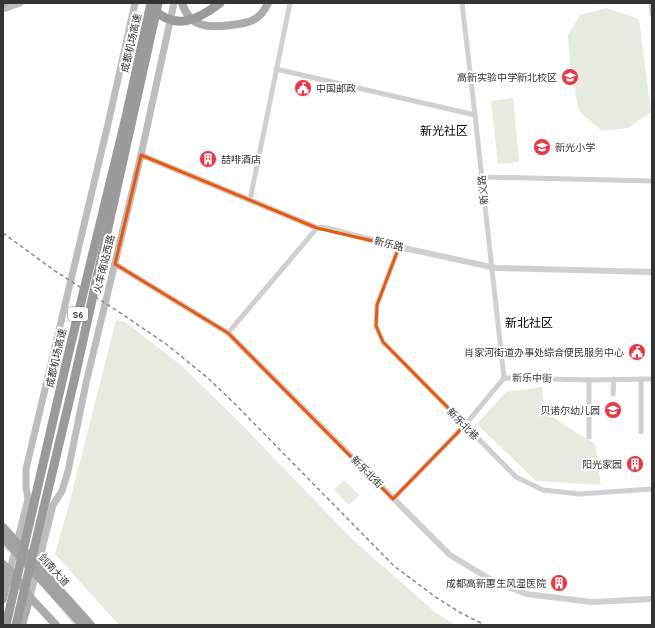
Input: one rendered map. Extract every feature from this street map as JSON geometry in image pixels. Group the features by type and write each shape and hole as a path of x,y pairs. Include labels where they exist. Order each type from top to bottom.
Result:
{"highway":[{"path":"150,3 159,14 165,18 182,21 191,20 201,16 220,3"},
{"name":"成都机场高速","path":"6,625 66,364 126,117 150,3"},
{"name":"成都机场高速","path":"16,625 74,381 158,3"},
{"name":"剑南大道","path":"3,527 91,625"},
{"name":"剑南大道","path":"3,538 82,625"}],"main road":[{"path":"3,9 20,3"},
{"path":"3,599 7,574 28,499 26,469 108,124 135,3"},
{"name":"火车南站西路","path":"30,597 53,505 62,490 68,470 86,383 141,155 174,3"},
{"path":"182,3 186,12 192,19 204,26 214,27 248,23 261,15 268,3"},
{"path":"28,499 38,506 53,505"},
{"path":"3,564 7,574 56,625"},
{"path":"22,625 30,597"}],"street":[{"path":"250,200 290,3"},
{"name":"新义路","path":"462,3 476,115 504,378"},
{"path":"651,3 652,14"},
{"path":"276,69 476,115"},
{"name":"新乐路","path":"141,155 317,228 325,228 399,247 491,267 652,272"},
{"path":"482,177 652,181"},
{"path":"228,333 317,228"},
{"name":"新乐北巷","path":"399,247 377,306 376,326 383,342 516,477 543,490 578,494 652,488"},
{"name":"新乐北街","path":"115,264 228,333 450,555 488,578 526,594 592,602 652,599"},
{"name":"新乐中街","path":"393,499 465,425 504,378 589,380 652,379"},
{"path":"613,394 614,379"},
{"path":"641,379 641,432"},
{"path":"589,380 589,437"}],"highlighted area":[{"path":"141,155 317,228 399,247 377,305 376,326 383,342 465,425 393,499 228,333 115,264"}],"shaded area":[{"path":"607,8 639,19 651,112 628,128 602,131 579,111 570,66 568,35 580,15"},
{"path":"513,98 519,162 498,164 491,101"},
{"path":"116,320 125,322 182,366 241,424 353,540 436,613 455,625 119,625 55,554"},
{"path":"542,387 544,412 595,444 601,485 536,481 477,424 506,392"},
{"path":"344,480 359,495 349,505 334,490"}],"waterway":[{"path":"3,546 9,552"},
{"path":"52,597 75,625"}],"railway":[{"path":"3,233 55,271 166,344 209,379 235,404 394,566 437,598 461,613 485,625"}],"place":[{"name":"高新实验中学新北校区","path":"570,77"},
{"name":"中国邮政","path":"303,88"},
{"name":"新光小学","path":"542,147"},
{"name":"喆啡酒店","path":"208,159"},
{"name":"肖家河街道办事处综合便民服务中心","path":"637,352"},
{"name":"贝诺尔幼儿园","path":"613,410"},
{"name":"阳光家园","path":"635,464"},
{"name":"成都高新惠生风湿医院","path":"559,583"}],"district":[{"name":"新光社区","path":"444,130"},
{"name":"新北社区","path":"529,322"}]}
